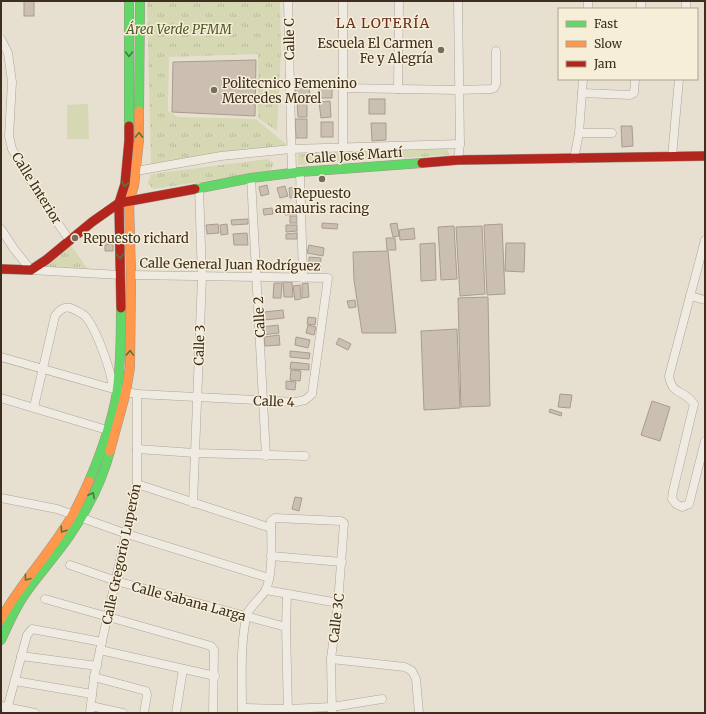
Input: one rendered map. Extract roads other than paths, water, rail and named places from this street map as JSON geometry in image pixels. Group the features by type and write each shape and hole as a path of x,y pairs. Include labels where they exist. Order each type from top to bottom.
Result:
{"main road":[{"path":"1,640 18,589 53,550 77,516 100,481 109,455 119,390 121,332 120,203 125,184 129,141 129,1"},
{"path":"77,516 92,478 119,390 130,367 131,275 129,201 134,186 139,140 140,1"},
{"name":"Calle José Martí","path":"31,270 46,260 92,222 120,203 251,178 458,160 705,156"},
{"name":"Calle General Juan Rodríguez","path":"1,269 31,270"},
{"path":"1,619 10,611"}],"street":[{"name":"Calle C","path":"288,1 291,149 296,173 303,278"},
{"path":"342,147 343,1"},
{"path":"398,89 399,1"},
{"path":"458,1 458,90 460,144 458,160"},
{"name":"Calle Interior","path":"1,38 12,82 9,130 12,149 42,200 70,240"},
{"path":"342,88 458,90 491,88 496,86 496,51"},
{"path":"574,159 583,80"},
{"path":"582,93 630,95 634,93 636,80"},
{"path":"672,156 679,80"},
{"path":"578,132 612,133"},
{"path":"136,171 221,156 291,149 460,144"},
{"name":"Calle 2","path":"251,178 266,456"},
{"name":"Calle 3","path":"193,503 202,277 199,187"},
{"path":"1,229 14,249 31,270"},
{"path":"705,240 669,376 670,384 674,390 690,398 694,404 672,491 672,499 676,504 682,507 689,504 705,441"},
{"name":"Calle General Juan Rodríguez","path":"31,270 121,275"},
{"name":"Calle General Juan Rodríguez","path":"131,275 328,278"},
{"name":"Calle 4","path":"1,357 137,394 301,402 312,394 328,278"},
{"path":"690,296 705,300"},
{"path":"34,407 55,316 59,310 70,308 85,316 91,325 113,380 119,390"},
{"name":"Calle Gregorio Luperón","path":"90,710 94,677 138,484 137,394"},
{"path":"1,398 107,430"},
{"path":"137,449 266,456 305,456"},
{"path":"138,484 193,503 271,525 271,556 269,578 266,590 246,616 242,659 242,711 332,710 382,699"},
{"path":"1,498 58,509 127,534 269,578"},
{"name":"Calle 3C","path":"271,525 274,518 342,521 344,524 342,562 331,659 332,710"},
{"path":"271,556 342,562"},
{"name":"Calle Sabana Larga","path":"70,565 116,581 286,627"},
{"path":"266,590 338,603"},
{"path":"286,594 288,711"},
{"path":"46,599 211,646 214,650 215,676 213,713"},
{"path":"35,713 5,709 29,631 32,629 215,676"},
{"path":"21,656 97,666"},
{"path":"331,659 405,667 412,671 416,679 419,713"},
{"path":"176,713 183,669"},
{"path":"94,677 146,691 147,695 144,713"},
{"path":"15,680 92,694"},
{"path":"90,710 123,713"}],"place":[{"name":"Escuela El Carmen Fe y Alegría","path":"441,50"},
{"name":"Politecnico Femenino Mercedes Morel","path":"214,90"},
{"name":"Repuesto amauris racing","path":"322,179"},
{"name":"Repuesto richard","path":"75,238"}],"district":[{"name":"LA LOTERÍA","path":"383,23"}],"park label":[{"name":"Área Verde PFMM","path":"179,29"}]}
